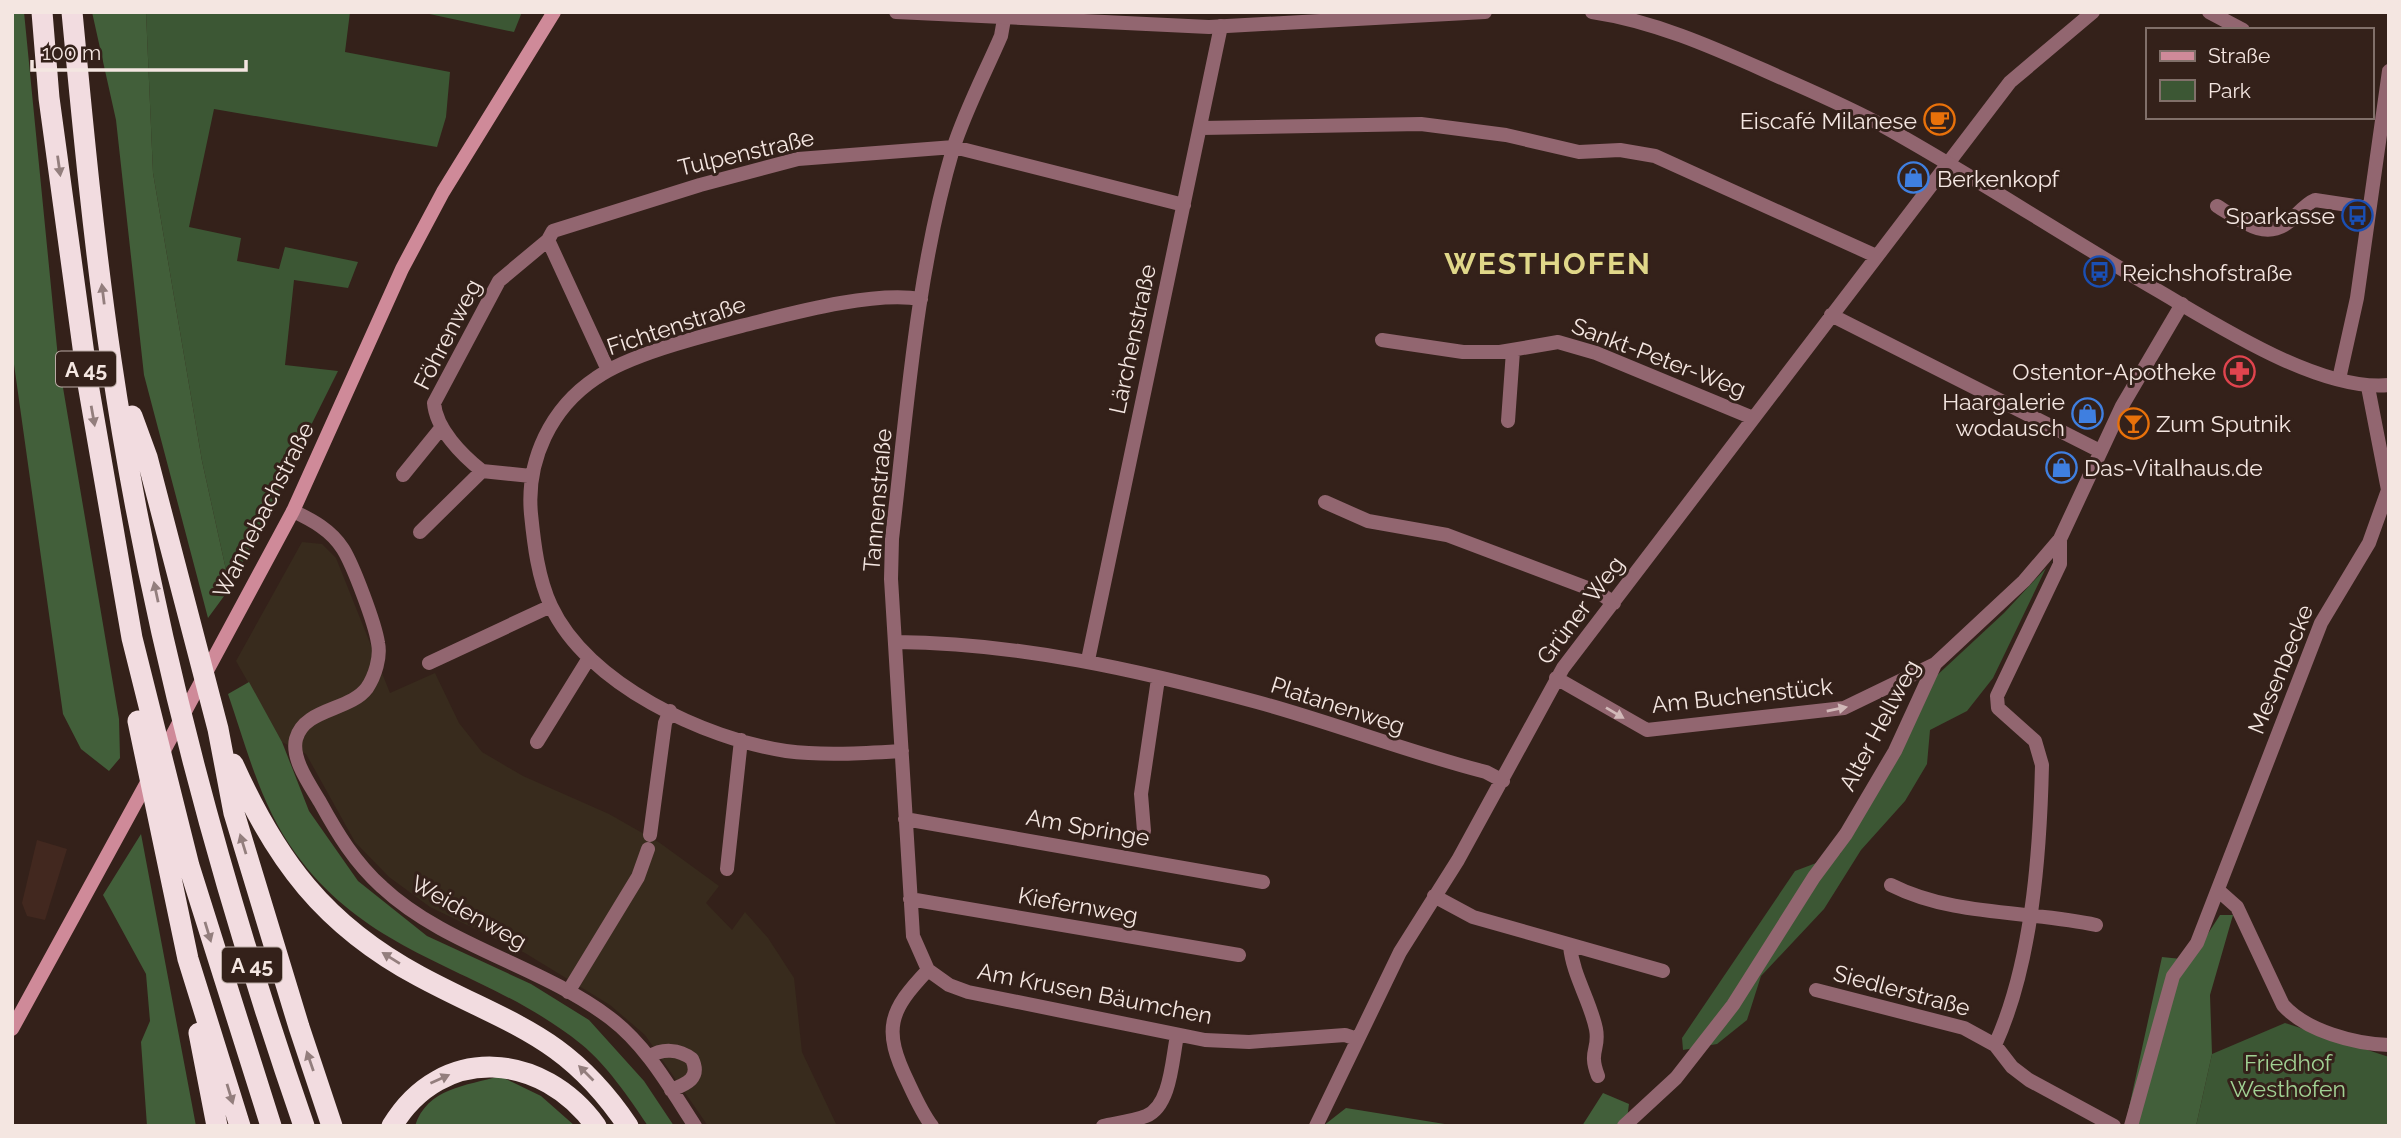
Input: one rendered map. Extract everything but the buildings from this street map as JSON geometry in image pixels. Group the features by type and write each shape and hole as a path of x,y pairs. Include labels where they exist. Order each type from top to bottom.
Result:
{"highway":[{"name":"A 45","path":"42,12 50,98 88,384 142,709 223,981 271,1126"},
{"name":"A 45","path":"72,12 82,133 111,362 169,659 237,918 304,1126"},
{"path":"111,362 147,457 218,729 234,814 332,1126"},
{"path":"142,709 162,837 188,959 217,1126"},
{"path":"218,729 252,805 278,852 323,906 364,941 418,975 550,1042 604,1092 628,1126"},
{"path":"188,959 240,1126"},
{"path":"392,1126 405,1106 429,1084 458,1071 491,1066 514,1069 548,1082 576,1102 596,1126"}],"main road":[{"name":"Wannebachstraße","path":"12,1029 293,511 402,269 443,192 554,12"}],"street":[{"path":"896,12 1004,19 1221,26 1485,12"},
{"path":"1592,12 1630,15 1723,51 1884,127 2182,304 2265,350 2339,379 2368,387 2389,385"},
{"name":"Grüner Weg","path":"1316,1126 1400,952 1458,860 1503,781 1556,678 2010,82 2093,12"},
{"path":"2209,12 2239,28"},
{"name":"Tannenstraße","path":"928,970 914,936 910,900 891,579 892,539 921,299 937,214 954,147 1001,36 1004,19"},
{"name":"Lärchenstraße","path":"1087,660 1202,128 1221,26"},
{"path":"2339,379 2357,298 2377,99 2389,71"},
{"path":"1202,128 1420,124 1506,135 1579,152 1620,150 1655,156 1718,182 1875,256"},
{"name":"Tulpenstraße","path":"548,240 552,231 700,185 798,159 954,147 1184,205"},
{"path":"2217,206 2254,229 2265,230 2280,229 2315,200 2368,208"},
{"path":"548,240 608,370"},
{"name":"Föhrenweg","path":"442,427 435,417 434,403 499,281 548,240"},
{"name":"Fichtenstraße","path":"902,751 854,754 786,751 741,740 670,711 625,687 574,643 551,606 532,530 531,476 540,446 561,409 580,389 608,370 726,330 815,309 906,297 921,299"},
{"name":"Alter Hellweg","path":"1624,1126 1676,1079 1732,1005 1860,811 1895,751 1935,664 2024,581 2060,539 2122,406 2182,304"},
{"path":"1831,315 2100,451"},
{"name":"Sankt-Peter-Weg","path":"1382,340 1463,352 1513,351 1541,343 1558,342 1753,418"},
{"path":"1508,421 1513,351"},
{"name":"Mesenbecke","path":"2131,1126 2174,976 2197,943 2219,891 2317,632 2369,544 2389,490 2368,387"},
{"path":"403,475 442,427 482,471 531,476"},
{"path":"420,532 482,471"},
{"path":"1325,502 1368,521 1447,535 1598,592 1614,603"},
{"name":"Weidenweg","path":"293,511 315,522 344,550 378,643 374,674 363,693 315,717 302,728 296,738 296,751 304,773 346,847 395,899 441,928 568,992 610,1018 631,1036 649,1058 695,1126"},
{"path":"1995,1045 2020,975 2041,793 2040,752 2035,741 1997,708 1997,696 2060,564 2060,539"},
{"path":"429,663 551,606"},
{"name":"Platanenweg","path":"896,642 968,644 1087,660 1258,702 1486,772 1503,781"},
{"path":"537,742 589,658"},
{"name":"Am Buchenstück","path":"1556,678 1647,730 1844,708 1935,664"},
{"path":"1144,831 1140,794 1158,679"},
{"path":"568,992 638,877 649,842 665,723 670,711"},
{"path":"726,869 741,740"},
{"name":"Am Springe","path":"905,819 1263,882"},
{"path":"1891,885 1911,895 2029,915 2067,918 2096,925"},
{"path":"2219,891 2237,907 2283,1005 2291,1014 2301,1022 2368,1044 2389,1045"},
{"path":"1434,896 1473,917 1663,971"},
{"name":"Kiefernweg","path":"910,900 1239,955"},
{"path":"1570,946 1572,965 1597,1031 1591,1058 1598,1076"},
{"path":"928,970 898,1005 891,1033 898,1062 932,1126"},
{"name":"Am Krusen Bäumchen","path":"928,970 949,985 1177,1036 1249,1042 1345,1035 1357,1039"},
{"name":"Siedlerstraße","path":"1816,990 1964,1028 1995,1045 2012,1067 2029,1080 2114,1126"},
{"path":"1103,1126 1147,1116 1157,1109 1163,1098 1177,1036"},
{"path":"649,1058 664,1051 682,1053 692,1059 696,1070 691,1080 671,1090"}],"shaded area":[{"path":"302,542 322,544 336,558 390,693 435,673 459,723 482,752 523,776 609,814 660,843 719,886 706,903 732,930 745,912 768,938 794,978 802,1052 837,1126 708,1126 645,1035 610,1005 525,953 430,907 389,877 355,842 306,754 282,742 236,661"},
{"path":"37,840 67,849 45,920 27,916 22,903"}],"green space":[{"path":"12,12 24,12 58,358 119,719 120,758 109,771 81,749 63,714 12,350"},
{"path":"92,12 146,12 153,173 202,461 230,588 208,618 144,375 116,120"},
{"path":"146,12 350,12 345,52 450,72 446,117 437,147 214,109 189,227 241,238 237,261 279,269 285,247 358,262 348,288 294,280 285,365 338,371 230,588 202,461 153,173"},
{"path":"420,12 522,12 514,32"},
{"path":"2046,568 1993,678 1967,711 1930,730 1927,764 1905,801 1861,850 1824,909 1761,976 1747,1020 1717,1044 1683,1050 1682,1038 1795,871 1840,854 1933,679 2004,613"},
{"path":"249,682 282,742 309,811 358,881 427,936 531,984 589,1020 644,1081 674,1126 648,1126 600,1062 581,1044 545,1018 395,941 360,918 326,889 284,836 256,777 228,694"},
{"path":"141,834 196,1126 147,1126 141,1042 150,1021 146,974 103,895"},
{"path":"2220,915 2233,915 2210,995 2212,1054 2196,1126 2125,1126 2162,957 2191,960"},
{"name":"Friedhof Westhofen","path":"2285,1023 2389,1057 2389,1126 2196,1126 2212,1054"},
{"path":"500,1076 541,1096 575,1126 415,1126 421,1113 438,1096 461,1086"},
{"path":"1603,1093 1629,1104 1626,1126 1582,1126"},
{"path":"1346,1108 1457,1126 1323,1126"}],"place":[{"name":"Eiscafé Milanese","path":"1940,120"},
{"name":"Berkenkopf","path":"1914,178"},
{"name":"Sparkasse","path":"2358,215"},
{"name":"Reichshofstraße","path":"2099,272"},
{"name":"Ostentor-Apotheke","path":"2239,371"},
{"name":"Haargalerie wodausch","path":"2088,414"},
{"name":"Zum Sputnik","path":"2133,423"},
{"name":"Das-Vitalhaus.de","path":"2061,467"}],"district":[{"name":"WESTHOFEN","path":"1548,263"}]}
